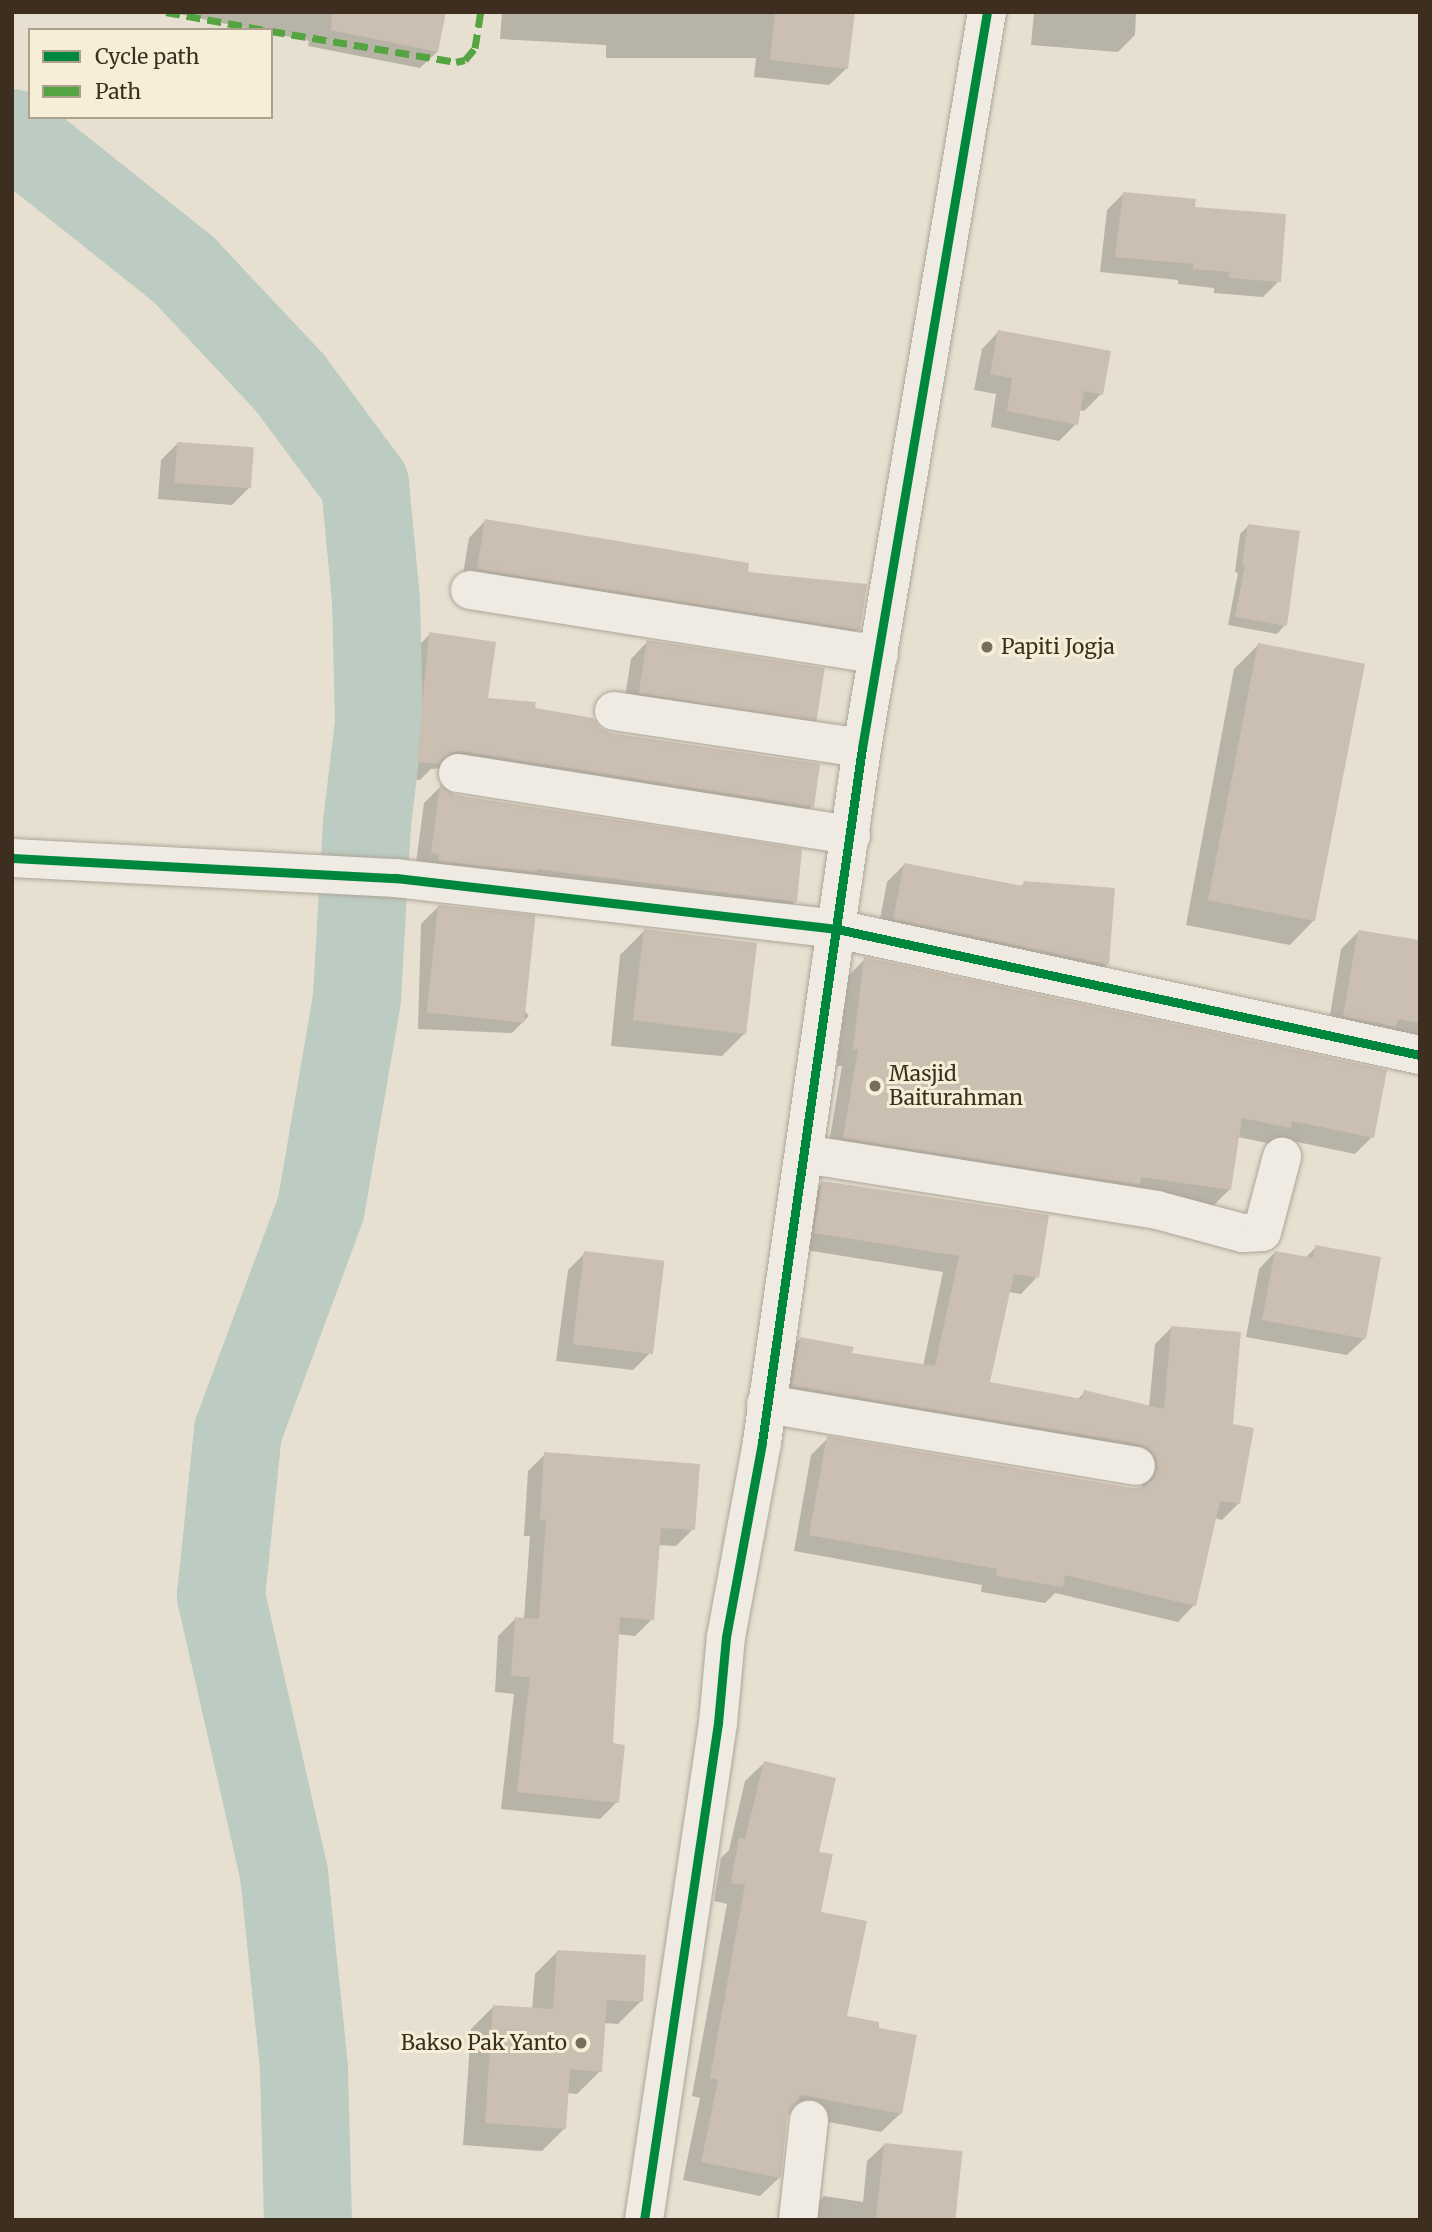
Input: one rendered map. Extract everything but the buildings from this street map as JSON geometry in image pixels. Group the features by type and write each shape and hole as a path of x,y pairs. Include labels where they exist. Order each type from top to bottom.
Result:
{"street":[{"path":"644,2220 715,1748 726,1637 744,1551 862,748 987,12"},
{"path":"470,590 879,655"},
{"path":"614,711 862,748"},
{"path":"458,773 851,835"},
{"path":"12,858 396,878 837,929 1420,1055"},
{"path":"804,1154 1157,1210 1243,1233 1262,1232 1282,1157"},
{"path":"766,1404 1136,1466"},
{"path":"797,2220 809,2120"}],"waterway":[{"path":"12,133 184,270 290,383 365,484 376,600 379,723 367,823 357,999 321,1208 238,1431 221,1596 284,1874 304,2069 308,2220"}],"marked path":[{"path":"166,12 254,28"},
{"path":"273,31 456,62 465,60 475,48 481,12"}],"cycle path":[{"path":"644,2220 718,1723 726,1637 762,1442 862,748 987,12"},
{"path":"12,858 396,878 837,929 1420,1055"}],"place":[{"name":"Papiti Jogja","path":"987,647"},
{"name":"Masjid Baiturahman","path":"875,1086"},
{"name":"Bakso Pak Yanto","path":"581,2043"}]}
